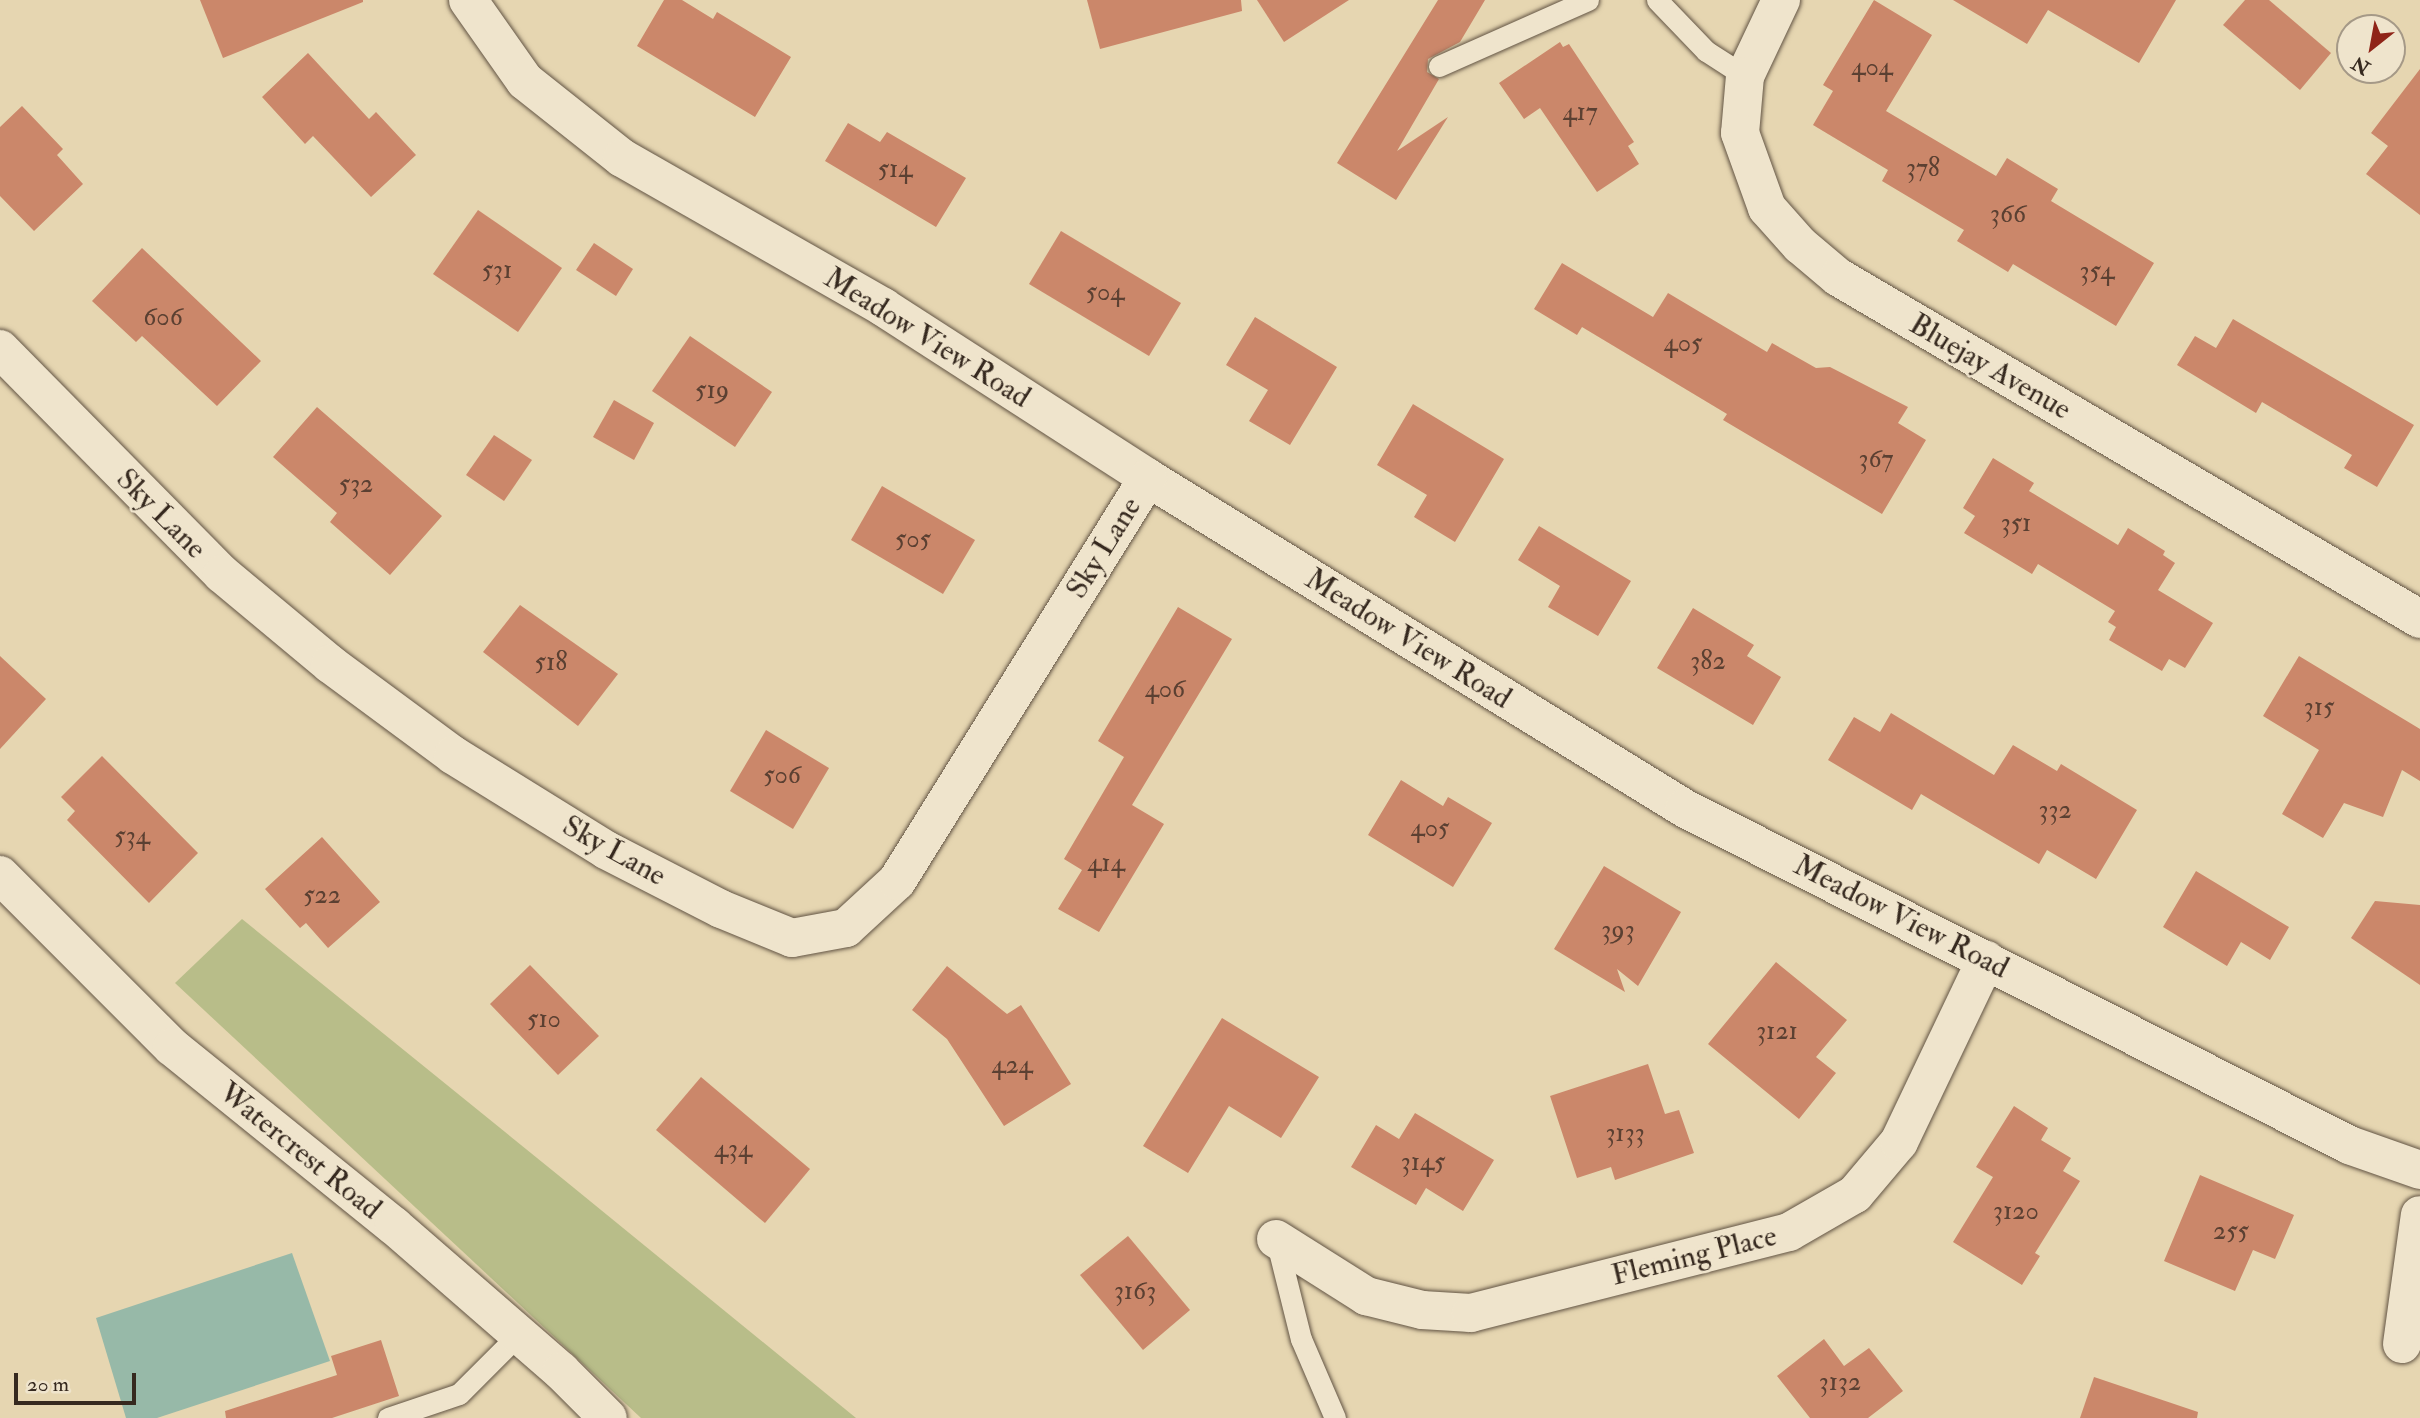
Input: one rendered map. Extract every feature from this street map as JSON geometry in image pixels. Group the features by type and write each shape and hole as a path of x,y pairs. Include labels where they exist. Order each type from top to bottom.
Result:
{"street":[{"name":"Meadow View Road","path":"468,0 525,81 622,158 883,307 1148,478 1684,808 2349,1145 2420,1170"},
{"name":"Bluejay Avenue","path":"1781,0 1745,76 1740,133 1767,208 1800,246 1838,277 2420,618"},
{"name":"Sky Lane","path":"0,349 222,573 375,698 453,755 606,850 722,909 792,938 846,928 897,881 1148,478"},
{"name":"Watercrest Road","path":"0,875 172,1047 394,1226 519,1334 608,1418"},
{"name":"Fleming Place","path":"1276,1239 1366,1296 1422,1310 1471,1313 1789,1232 1855,1194 1899,1142 1986,960"},
{"path":"2402,1344 2420,1215"}],"lane":[{"path":"1439,66 1587,0"},
{"path":"1657,0 1706,51 1745,76"},
{"path":"1276,1239 1301,1339 1335,1418"},
{"path":"388,1418 459,1394 519,1334"}],"green space":[{"path":"242,919 856,1418 641,1418 175,983"}],"shaded area":[{"path":"292,1253 330,1361 157,1418 126,1418 96,1318"}],"building":[{"path":"200,0 363,0 363,2 223,58"},
{"path":"664,0 682,0 713,19 717,12 791,57 755,117 637,46"},
{"path":"1087,0 1241,0 1242,11 1100,49"},
{"path":"1257,0 1349,0 1284,42"},
{"path":"1438,0 1485,0 1460,42 1428,59 1427,72 1439,79 1397,151 1448,117 1396,200 1337,163"},
{"path":"1874,0 1932,35 1886,111 1996,176 2007,158 2058,189 2051,201 2154,263 2116,326 2013,264 2008,272 1957,241 1964,230 1882,181 1888,170 1813,125 1833,91 1823,85"},
{"path":"1953,0 2176,0 2139,63 2048,10 2027,44"},
{"path":"2245,0 2269,0 2331,53 2300,90 2223,25"},
{"path":"1560,42 1563,47 1569,44 1634,142 1628,146 1639,164 1597,192 1540,108 1524,119 1499,83"},
{"path":"308,53 369,119 376,112 416,155 371,197 313,136 305,144 262,97"},
{"path":"2420,69 2420,215 2366,174 2388,146 2371,133"},
{"path":"22,106 63,149 57,155 83,184 34,231 0,196 0,127"},
{"path":"848,123 880,142 887,132 966,178 936,227 825,161"},
{"path":"478,210 562,268 518,332 433,274"},
{"path":"1061,231 1181,303 1149,356 1029,284"},
{"path":"594,243 633,269 616,296 576,270"},
{"path":"142,248 261,361 217,406 142,336 136,342 92,301"},
{"path":"1562,263 1653,317 1668,293 1767,352 1772,343 1816,368 1830,367 1908,407 1898,423 1926,440 1882,514 1723,420 1727,414 1582,327 1577,335 1534,309"},
{"path":"1255,317 1337,367 1290,445 1249,421 1268,390 1226,365"},
{"path":"2233,319 2414,425 2377,487 2344,468 2352,455 2262,402 2256,413 2177,365 2195,336 2216,348"},
{"path":"690,336 772,392 735,447 652,391"},
{"path":"614,400 654,423 634,460 593,437"},
{"path":"1413,404 1504,459 1455,542 1414,517 1427,495 1377,465"},
{"path":"317,407 442,516 390,575 330,522 337,513 273,457"},
{"path":"494,435 532,460 504,501 466,475"},
{"path":"1993,458 2034,483 2029,491 2118,545 2128,528 2165,551 2163,555 2175,563 2158,590 2213,623 2185,668 2169,659 2162,671 2109,640 2116,627 2108,622 2115,611 2038,564 2032,574 1964,533 1975,516 1963,508"},
{"path":"882,486 975,540 943,594 851,540"},
{"path":"1539,526 1631,581 1598,636 1548,607 1560,586 1518,560"},
{"path":"520,605 618,674 578,726 483,652"},
{"path":"1178,607 1232,639 1132,805 1164,824 1099,932 1058,909 1082,870 1064,859 1124,757 1098,741"},
{"path":"1693,608 1754,645 1747,656 1781,677 1753,725 1657,668"},
{"path":"0,656 46,699 0,749"},
{"path":"2299,656 2420,729 2420,781 2402,770 2383,817 2344,803 2323,838 2282,814 2319,750 2263,716"},
{"path":"1891,713 1994,775 2013,745 2057,771 2061,764 2137,810 2096,879 2047,850 2039,864 1921,794 1912,810 1828,760 1854,717 1880,732"},
{"path":"766,730 829,768 793,829 730,791"},
{"path":"102,756 198,853 149,903 67,820 75,811 61,797"},
{"path":"1401,780 1443,806 1448,797 1492,823 1453,887 1368,835"},
{"path":"322,837 380,902 328,948 306,923 300,928 265,889"},
{"path":"1604,866 1681,912 1638,986 1617,969 1625,992 1554,949"},
{"path":"2196,871 2289,927 2270,960 2241,942 2227,966 2163,927"},
{"path":"2375,901 2420,905 2420,985 2351,938"},
{"path":"1776,962 1847,1020 1816,1057 1836,1073 1799,1119 1708,1044"},
{"path":"530,965 599,1036 558,1075 490,1004"},
{"path":"947,966 1007,1014 1021,1005 1071,1084 1004,1126 947,1039 912,1010"},
{"path":"1222,1018 1319,1077 1281,1138 1229,1106 1188,1173 1143,1146"},
{"path":"1648,1064 1665,1114 1679,1110 1694,1153 1615,1180 1611,1167 1577,1178 1550,1096"},
{"path":"701,1077 810,1169 765,1223 656,1130"},
{"path":"2014,1106 2048,1128 2041,1140 2071,1158 2063,1171 2080,1181 2035,1253 2040,1256 2022,1285 1953,1242 1993,1177 1976,1167"},
{"path":"1415,1113 1494,1160 1463,1211 1426,1188 1416,1205 1351,1167 1376,1125 1399,1139"},
{"path":"2200,1175 2294,1215 2275,1259 2253,1250 2235,1291 2164,1261"},
{"path":"1128,1236 1190,1310 1143,1350 1080,1275"},
{"path":"1824,1339 1844,1366 1869,1348 1903,1391 1868,1418 1810,1418 1777,1376"},
{"path":"381,1340 399,1396 332,1418 226,1418 225,1411 337,1375 331,1356"},
{"path":"2094,1377 2198,1412 2197,1418 2080,1418"}]}
